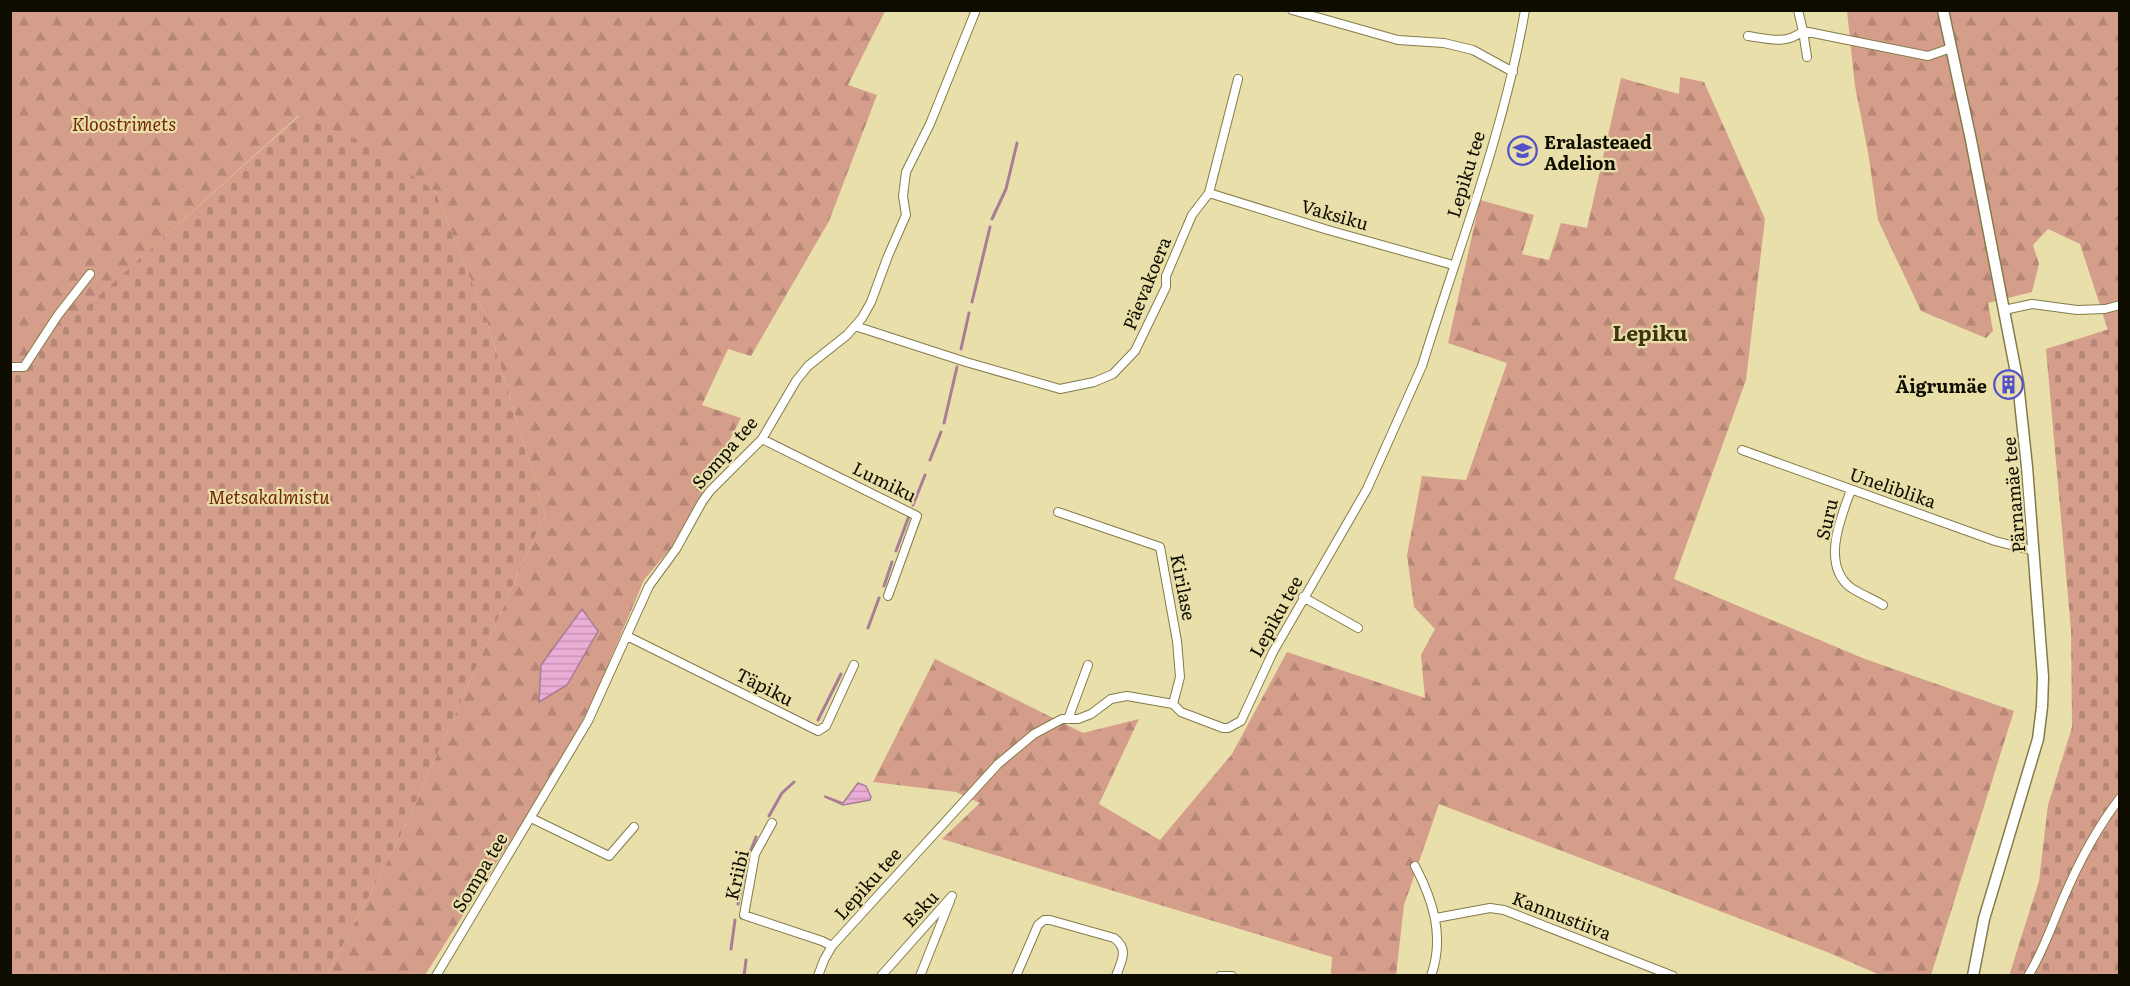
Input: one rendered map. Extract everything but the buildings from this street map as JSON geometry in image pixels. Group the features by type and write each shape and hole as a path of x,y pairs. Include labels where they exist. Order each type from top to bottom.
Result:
{"main road":[{"name":"Pärnamäe tee","path":"1943,10 2004,310 2024,428 2043,677 2038,739 1984,919 1973,975"}],"street":[{"name":"Sompa tee","path":"436,975 588,721 649,586 676,549 702,502 762,439 796,381 808,366 855,326 871,302 906,215 903,196 906,172 930,124 976,10"},
{"path":"1292,10 1398,40 1444,43 1473,50 1513,72"},
{"name":"Lepiku tee","path":"818,975 832,946 998,764 1034,734 1062,719 1078,719 1091,714 1112,699 1127,696 1173,704 1181,712 1223,728 1228,728 1241,721 1273,652 1303,597 1356,511 1422,366 1513,72 1525,10"},
{"path":"1798,10 1807,57"},
{"path":"1748,36 1781,41 1794,38 1803,31 1928,56 1951,48"},
{"name":"Päevakoera","path":"855,326 966,362 1060,389 1094,382 1113,374 1135,351 1166,287 1166,276 1192,215 1209,193 1238,79"},
{"name":"Vaksiku","path":"1209,193 1328,230 1453,265"},
{"path":"10,367 24,367 58,315 90,274"},
{"path":"2004,310 2032,304 2077,310 2105,309 2120,305"},
{"name":"Lumiku","path":"762,439 917,516 888,596"},
{"name":"Uneliblika","path":"1742,450 1995,541 2034,551"},
{"name":"Suru","path":"1851,490 1838,526 1835,542 1836,559 1840,572 1849,586 1883,605"},
{"name":"Kirilase","path":"1058,512 1160,547 1177,641 1180,678 1173,704"},
{"path":"1303,597 1358,628"},
{"name":"Täpiku","path":"627,636 818,731 826,726 854,665"},
{"path":"1068,719 1088,665"},
{"path":"2028,975 2038,959 2064,897 2100,823 2120,798"},
{"path":"531,818 609,856 634,827"},
{"name":"Kriibi","path":"772,824 755,854 744,915 822,940 832,946"},
{"path":"1415,866 1428,891 1436,918 1438,945 1431,975"},
{"name":"Esku","path":"881,975 952,896 920,975"},
{"name":"Kannustiiva","path":"1436,918 1490,908 1504,910 1673,975"},
{"path":"1016,975 1038,925 1044,920 1114,938 1124,948 1125,955 1116,975"},
{"path":"1220,975 1232,975"}],"green space":[{"name":"Kloostrimets","path":"11,11 885,11 848,85 877,95 829,221 751,356 728,349 702,405 741,418 679,538 644,580 594,698 562,760 425,975 327,975 399,839 545,514 485,315 435,191 298,116 11,375"},
{"path":"1847,11 2119,11 2119,326 2108,330 2080,244 2048,229 2033,245 2039,264 2032,292 1988,303 1993,331 1986,338 1921,311 1878,220 1855,86"},
{"path":"1680,77 1704,82 1765,219 1746,380 1674,579 1865,659 2014,711 1931,975 1880,975 1827,952 1439,804 1404,905 1396,975 1331,975 1332,957 942,839 980,803 956,792 873,782 935,659 1083,733 1139,719 1099,804 1160,840 1232,754 1287,652 1425,698 1421,655 1435,629 1414,607 1407,555 1422,476 1466,480 1507,363 1448,343 1480,200 1534,215 1522,254 1549,260 1561,223 1587,228 1621,78 1679,94"},
{"name":"Metsakalmistu","path":"299,116 361,141 435,191 485,315 545,514 399,839 327,975 11,975 10,375"},
{"path":"2119,326 2119,975 2009,976 2039,881 2048,805 2072,727 2071,630 2046,349"}],"shaded area":[{"path":"582,609 598,631 567,685 539,702 541,665"},
{"path":"858,783 866,786 870,800 843,805 825,797 843,803"}],"waterway":[{"path":"992,219 1006,189 1017,143"},
{"path":"972,302 990,227"},
{"path":"961,349 969,313"},
{"path":"944,423 957,367"},
{"path":"930,460 941,432"},
{"path":"913,505 925,475"},
{"path":"896,551 909,516"},
{"path":"884,586 892,562"},
{"path":"868,628 879,598"},
{"path":"818,720 841,674"},
{"path":"769,816 782,793 794,782"},
{"path":"738,904 749,855 756,837"},
{"path":"731,949 735,920"},
{"path":"744,976 746,960"}],"place":[{"name":"Eralasteaed Adelion","path":"1523,151"},
{"name":"Äigrumäe","path":"2008,385"}],"district":[{"name":"Lepiku","path":"1650,331"}]}
